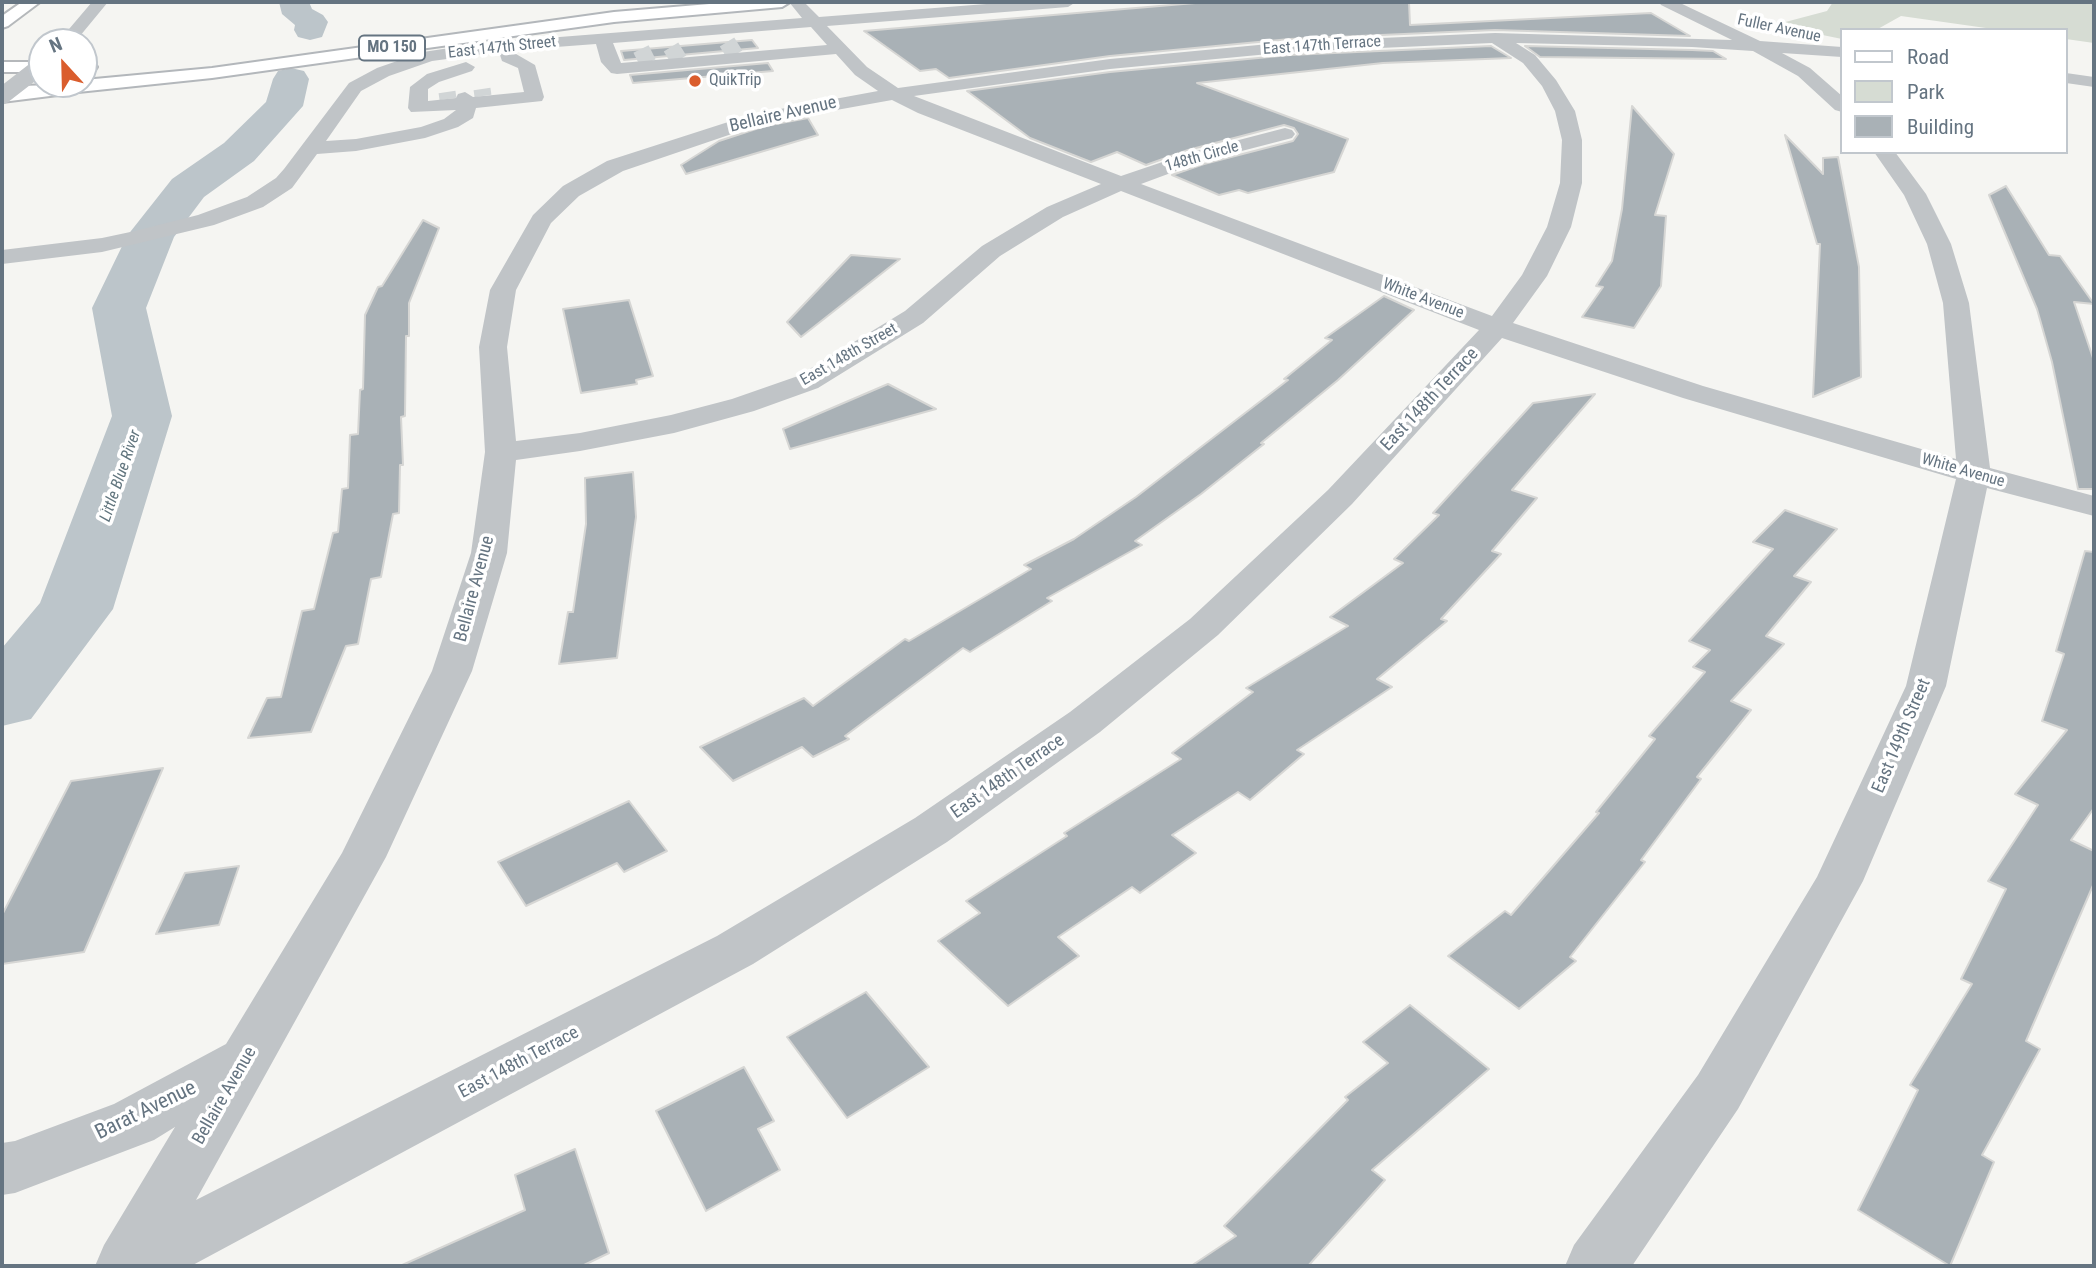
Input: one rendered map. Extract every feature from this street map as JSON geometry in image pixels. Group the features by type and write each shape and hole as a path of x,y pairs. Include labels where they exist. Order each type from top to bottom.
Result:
{"main road":[{"path":"2,23 32,2"},
{"name":"MO 150","path":"2,95 212,73 614,17 782,2"},
{"path":"2,67 28,68"},
{"path":"2,75 28,70"}],"street":[{"path":"78,28 100,2"},
{"name":"White Avenue","path":"796,2 861,71 893,93 925,109 1497,327 1693,392 2094,506"},
{"name":"East 147th Street","path":"2,257 102,245 206,220 255,202 284,183 355,88 365,80 429,56 605,44 814,22 1068,2"},
{"name":"Fuller Avenue","path":"1670,3 1750,23"},
{"name":"Fuller Avenue","path":"1670,3 1753,45 1840,52"},
{"name":"Fuller Avenue","path":"1792,33 1840,42"},
{"name":"East 148th Terrace","path":"128,1266 735,950 931,830 1085,723 1204,627 1340,498 1497,327 1534,276 1559,227 1571,183 1572,140 1565,111 1550,83 1529,59 1496,38"},
{"name":"East 147th Terrace","path":"893,93 1070,69 1227,52 1427,40 1588,38 1753,45"},
{"path":"605,44 610,62 617,69 645,56 675,53 731,49 779,55 840,49"},
{"path":"1753,45 1804,72 1840,104"},
{"path":"508,52 526,65 535,97 476,92 418,108 419,87 448,72 508,52"},
{"path":"2,95 28,77"},
{"path":"2068,78 2094,82"},
{"path":"311,148 356,145 425,132 452,123 466,114 476,92"},
{"name":"Bellaire Avenue","path":"128,1266 363,857 452,671 489,553 501,452 493,347 503,290 541,220 570,191 615,166 760,118 893,93"},
{"name":"148th Circle","path":"1119,184 1196,157 1285,134"},
{"name":"East 149th Street","path":"1597,1266 1718,1092 1839,881 1926,686 1974,474 1956,303 1939,244 1915,194 1886,154"},
{"name":"East 148th Street","path":"501,452 580,442 674,424 743,405 808,382 914,317 991,251 1021,230 1119,184"},
{"name":"Barat Avenue","path":"2,1169 15,1167 134,1122 247,1059"}],"green space":[{"path":"1833,2 2094,2 2094,43 2068,39 2068,28 1986,28 1901,16 1880,28 1840,28 1840,39 1774,25 1827,11"}],"building":[{"path":"1207,2 1409,2 1410,25 1651,13 1690,36 1495,30 1290,39 1110,56 949,78 936,69 920,71 864,31"},
{"path":"752,40 758,48 624,60 621,51"},
{"path":"1491,46 1511,58 1383,63 1197,83 1348,139 1334,172 1248,193 1239,190 1219,195 1172,175 1293,141 1298,134 1294,128 1284,125 1188,150 1146,165 1117,152 1091,162 1030,138 967,91 1110,72 1290,55"},
{"path":"1525,46 1713,51 1726,59 1540,57"},
{"path":"768,63 773,71 633,83 630,75"},
{"path":"1632,106 1674,154 1655,215 1666,216 1661,286 1634,328 1582,317 1603,287 1596,286 1612,261 1622,209"},
{"path":"808,118 818,135 686,174 681,165 719,141 765,126"},
{"path":"1785,135 1823,174 1823,158 1838,157 1859,267 1861,377 1813,397 1820,244 1817,244"},
{"path":"2006,186 2049,255 2060,256 2094,304 2074,302 2094,361 2094,489 2078,489 2052,362 2037,309 1989,195"},
{"path":"423,220 439,228 409,303 405,416 401,417 403,465 400,465 399,513 393,514 381,577 371,579 358,644 346,646 311,732 248,738 267,698 281,697 302,611 314,609 333,533 338,532 342,489 348,488 350,435 358,434 360,390 363,389 365,315 378,287 382,286"},
{"path":"851,255 900,259 801,337 787,322"},
{"path":"1384,296 1414,310 1338,380 1261,443 1264,444 1201,494 1135,541 1142,545 1047,598 1052,601 970,652 963,648 845,736 849,739 813,757 802,747 733,781 700,747 804,698 813,706 905,639 909,641 1031,569 1024,565 1074,539 1136,497 1288,380 1284,379 1332,340 1325,338"},
{"path":"629,300 653,376 636,380 637,384 581,393 563,309"},
{"path":"888,384 936,409 790,449 783,429"},
{"path":"1595,394 1512,490 1537,498 1492,551 1501,554 1441,619 1447,621 1377,679 1392,687 1297,750 1304,754 1250,800 1238,792 1172,835 1196,853 1140,893 1132,887 1058,937 1079,956 1008,1006 938,941 980,913 966,901 1067,836 1064,833 1181,759 1172,753 1253,692 1246,688 1348,626 1330,617 1403,563 1394,559 1439,515 1433,513 1533,403"},
{"path":"633,472 636,517 617,658 559,664 568,612 573,612 586,524 585,478"},
{"path":"1785,510 1837,529 1794,576 1811,582 1766,636 1784,644 1731,701 1751,710 1697,777 1701,779 1641,860 1645,862 1570,957 1576,961 1519,1009 1448,956 1505,911 1511,915 1599,813 1596,812 1655,739 1649,736 1705,672 1693,667 1710,650 1689,641 1773,549 1753,542"},
{"path":"2085,551 2094,552 2094,808 2071,840 2094,851 2094,883 2026,1041 2040,1049 1982,1155 1994,1162 1950,1266 1858,1210 1918,1090 1910,1085 1972,984 1961,979 2006,889 1988,881 2038,805 2015,794 2067,730 2042,721 2064,654 2056,651"},
{"path":"163,768 84,952 2,964 2,915 71,781"},
{"path":"629,801 667,851 624,872 617,863 526,906 498,862"},
{"path":"239,866 219,925 156,934 185,873"},
{"path":"866,992 929,1067 847,1118 787,1037"},
{"path":"1410,1005 1489,1069 1372,1170 1385,1180 1308,1266 1191,1266 1236,1236 1224,1226 1348,1100 1345,1097 1388,1063 1363,1042"},
{"path":"744,1067 774,1121 758,1129 780,1170 706,1211 656,1111"},
{"path":"575,1149 609,1253 582,1266 400,1266 525,1210 515,1175"}],"waterway":[{"name":"Little Blue River","path":"294,2 298,14 312,22 310,30"},
{"name":"Little Blue River","path":"2,700 75,609 142,416 119,308 151,236 188,188 239,152 284,106 291,79"}],"tunnel":[{"path":"727,42 735,55"},
{"path":"671,47 679,60"},
{"path":"641,49 648,63"},
{"path":"482,89 483,96"},
{"path":"447,92 448,99"}],"place":[{"name":"QuikTrip","path":"695,81"}]}
